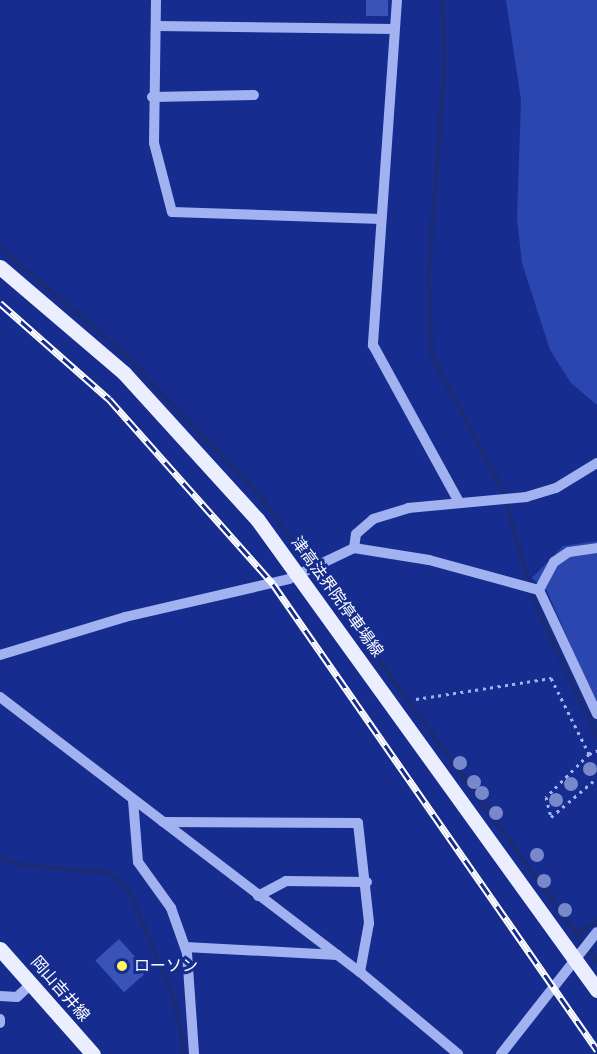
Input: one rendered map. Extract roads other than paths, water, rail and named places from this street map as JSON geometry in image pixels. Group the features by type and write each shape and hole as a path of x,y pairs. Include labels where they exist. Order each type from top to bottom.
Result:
{"main road":[{"name":"津高法界院停車場線","path":"0,267 163,414 311,571 582,951 597,990"},
{"name":"岡山吉井線","path":"0,949 93,1054"}],"street":[{"path":"156,0 158,26 152,97 154,143 172,212 381,219"},
{"path":"397,0 373,345 459,502"},
{"path":"158,26 394,29"},
{"path":"152,97 254,94"},
{"path":"354,548 356,534 373,519 459,502 505,501 556,488 597,463"},
{"path":"0,655 125,617 311,571 354,548 429,560 533,588 597,714"},
{"path":"533,588 554,562 569,552 597,548"},
{"path":"0,697 360,972 458,1054"},
{"path":"133,800 138,862 171,908 185,947 194,1054"},
{"path":"163,822 358,823 367,882 369,922 360,972"},
{"path":"258,896 286,880 367,882"},
{"path":"501,1054 597,932"},
{"path":"185,947 338,955"},
{"path":"0,996 16,997 31,984"}],"waterway":[{"path":"442,0 444,66 428,275 431,354 502,490 536,608 597,736"},
{"path":"0,248 116,346 260,496 597,962"},
{"path":"0,857 16,864 107,872 129,890 174,1000 184,1054"},
{"path":"575,932 597,921"}],"railway":[{"path":"0,303 109,399 273,584 597,1050"}],"place":[{"name":"ローソン","path":"122,966"}]}
